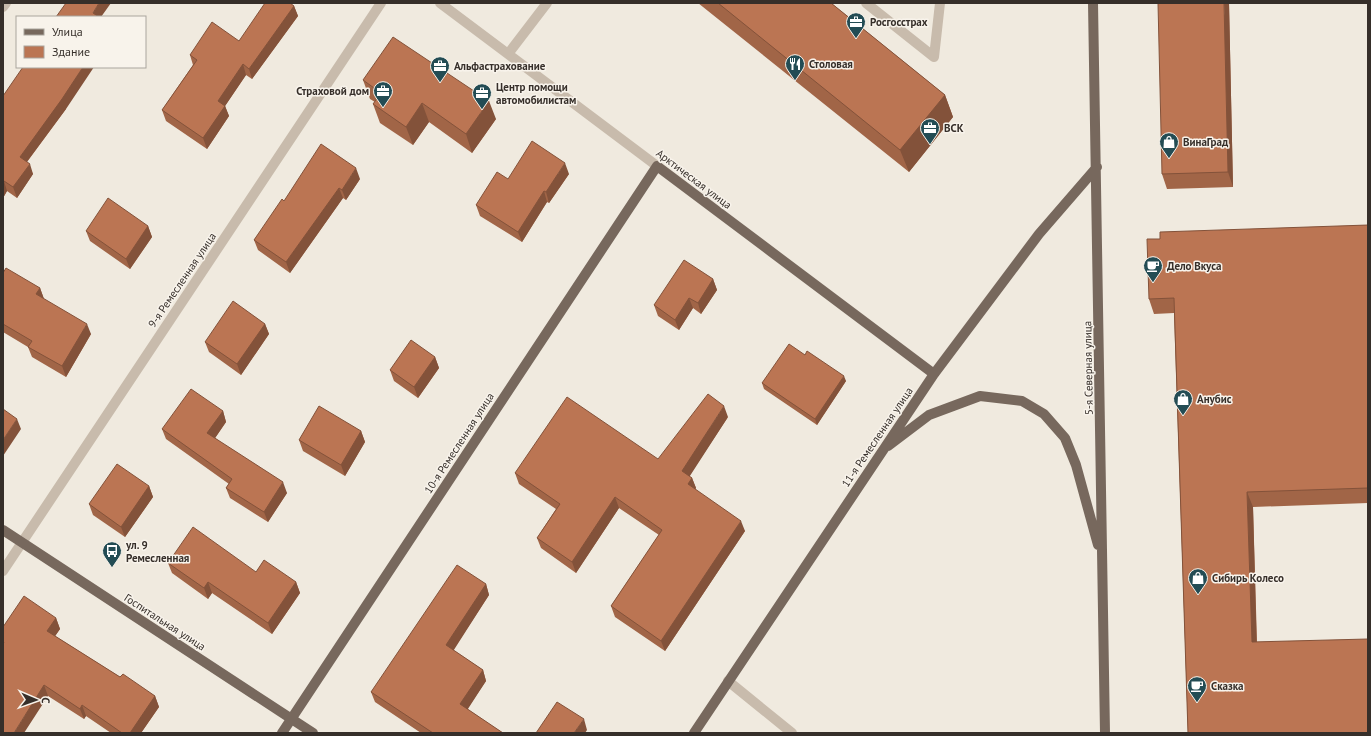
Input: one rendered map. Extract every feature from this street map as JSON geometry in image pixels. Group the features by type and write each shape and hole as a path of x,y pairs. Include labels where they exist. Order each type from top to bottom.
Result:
{"main road":[{"name":"5-я Северная улица","path":"1093,3 1097,167 1104,733"},
{"name":"Арктическая улица","path":"657,166 934,374"},
{"name":"10-я Ремесленная улица","path":"282,733 657,166"},
{"name":"11-я Ремесленная улица","path":"694,733 934,374 1039,234 1097,167"},
{"path":"882,451 929,415 959,403 980,396 1022,401 1044,414 1065,438 1076,465 1102,560"},
{"name":"Госпитальная улица","path":"3,530 313,733"}],"street":[{"path":"3,7 6,3"},
{"name":"9-я Ремесленная улица","path":"3,571 381,3"},
{"name":"Арктическая улица","path":"440,3 657,166"},
{"path":"508,54 546,3"},
{"path":"866,3 934,57 940,3"},
{"path":"728,681 792,733"}],"building":[{"path":"66,3 99,3 93,13 98,16 57,16"},
{"path":"265,3 290,3 294,6 249,69 243,64 218,101 225,106 203,138 162,110 197,60 190,55 212,22 239,41"},
{"path":"718,3 831,3 945,95 900,150"},
{"path":"1158,3 1224,3 1228,172 1162,174"},
{"path":"393,37 489,101 466,134 422,103 406,127 373,104 381,93 363,80"},
{"path":"22,68 82,68 20,157 30,164 13,187 3,181 3,96"},
{"path":"532,141 565,163 546,192 544,191 518,232 476,205 497,172 508,179"},
{"path":"321,144 356,168 342,190 339,188 286,262 254,240 282,199 284,201"},
{"path":"108,198 148,226 126,259 86,231"},
{"path":"1368,225 1368,488 1247,492 1252,642 1368,639 1368,733 1188,733 1174,298 1149,299 1147,239 1160,239 1160,232"},
{"path":"684,260 713,279 698,303 689,298 675,320 654,305"},
{"path":"6,268 40,288 36,294 87,324 62,366 28,347 32,341 3,324 3,273"},
{"path":"233,301 265,324 237,364 205,342"},
{"path":"411,340 435,357 414,387 390,370"},
{"path":"789,344 805,355 807,351 844,376 815,419 762,383"},
{"path":"191,389 223,411 207,433 283,482 264,512 226,488 232,479 162,429"},
{"path":"708,394 724,406 682,471 692,478 688,484 741,521 661,641 611,606 662,530 615,497 572,562 537,538 560,504 515,473 567,397 658,459"},
{"path":"319,406 361,431 341,465 299,440"},
{"path":"3,409 17,419 3,440"},
{"path":"117,464 149,486 121,527 89,504"},
{"path":"193,527 256,572 264,560 296,582 268,623 208,582 204,588 168,563"},
{"path":"457,565 486,584 446,645 483,670 460,704 503,733 433,733 371,692"},
{"path":"24,596 56,618 47,631 120,677 123,674 155,696 130,733 122,733 82,705 80,709 44,685 14,733 3,733 3,627"},
{"path":"557,702 584,719 574,733 536,733"}],"place":[{"name":"Росгосстрах","path":"856,39"},
{"name":"Столовая","path":"795,81"},
{"name":"Альфастрахование","path":"440,83"},
{"name":"Страховой дом","path":"383,108"},
{"name":"Центр помощи автомобилистам","path":"482,110"},
{"name":"ВСК","path":"930,145"},
{"name":"ВинаГрад","path":"1169,159"},
{"name":"Дело Вкуса","path":"1153,283"},
{"name":"Анубис","path":"1183,416"},
{"name":"ул. 9 Ремесленная","path":"112,568"},
{"name":"Сибирь Колесо","path":"1198,595"},
{"name":"Сказка","path":"1197,703"}]}
